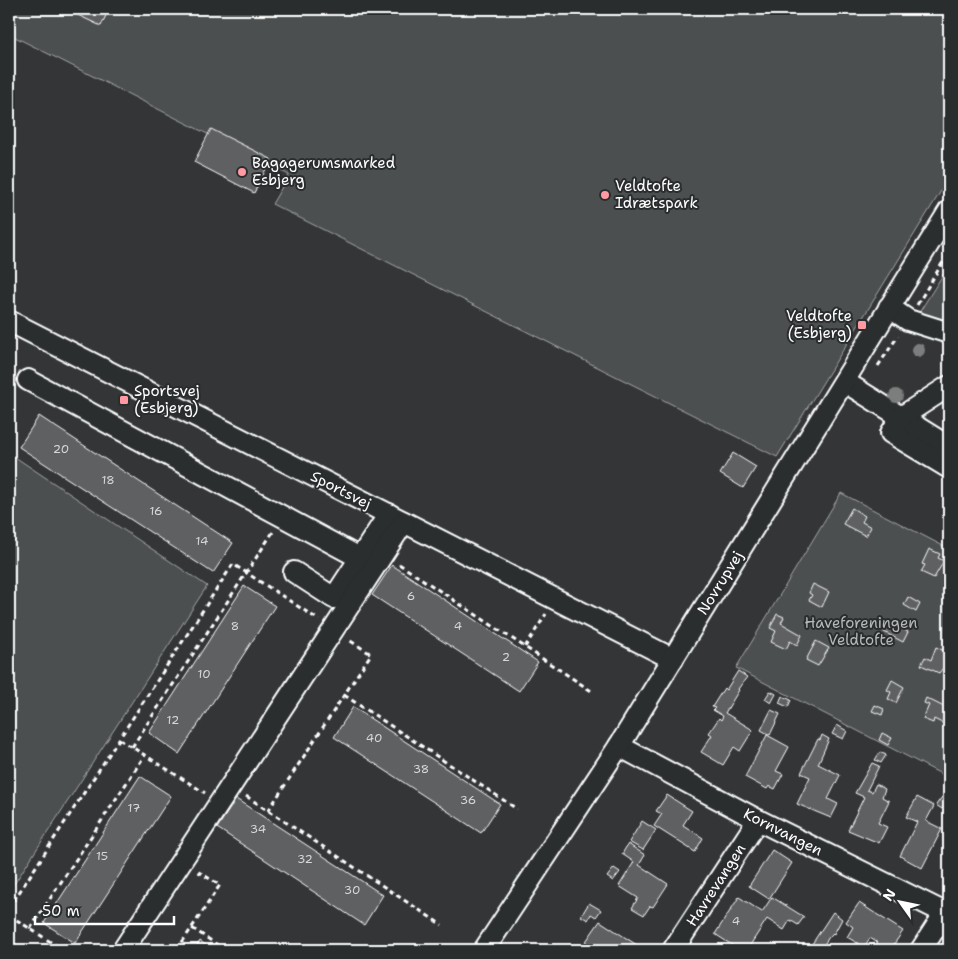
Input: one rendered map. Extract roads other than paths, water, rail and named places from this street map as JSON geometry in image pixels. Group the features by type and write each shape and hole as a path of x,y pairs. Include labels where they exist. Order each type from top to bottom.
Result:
{"street":[{"name":"Novrupvej","path":"484,950 619,746 845,382 888,307 949,210"},
{"path":"888,307 908,320 949,334"},
{"name":"Sportsvej","path":"11,329 396,518 673,659"},
{"path":"28,380 360,558"},
{"path":"845,382 949,447"},
{"path":"949,386 901,417 891,433 949,468"},
{"path":"123,950 383,554 396,518"},
{"path":"294,572 334,598 360,558 396,518"},
{"name":"Kornvangen","path":"619,746 758,820 947,914"},
{"name":"Havrevangen","path":"673,950 758,820"},
{"path":"921,950 947,914"}],"place":[{"name":"Bagagerumsmarked Esbjerg","path":"242,172"},
{"name":"Veldtofte Idrætspark","path":"605,195"},
{"name":"Veldtofte (Esbjerg)","path":"862,325"},
{"name":"Sportsvej (Esbjerg)","path":"124,400"}],"park label":[{"name":"Haveforeningen Veldtofte","path":"861,632"}]}
